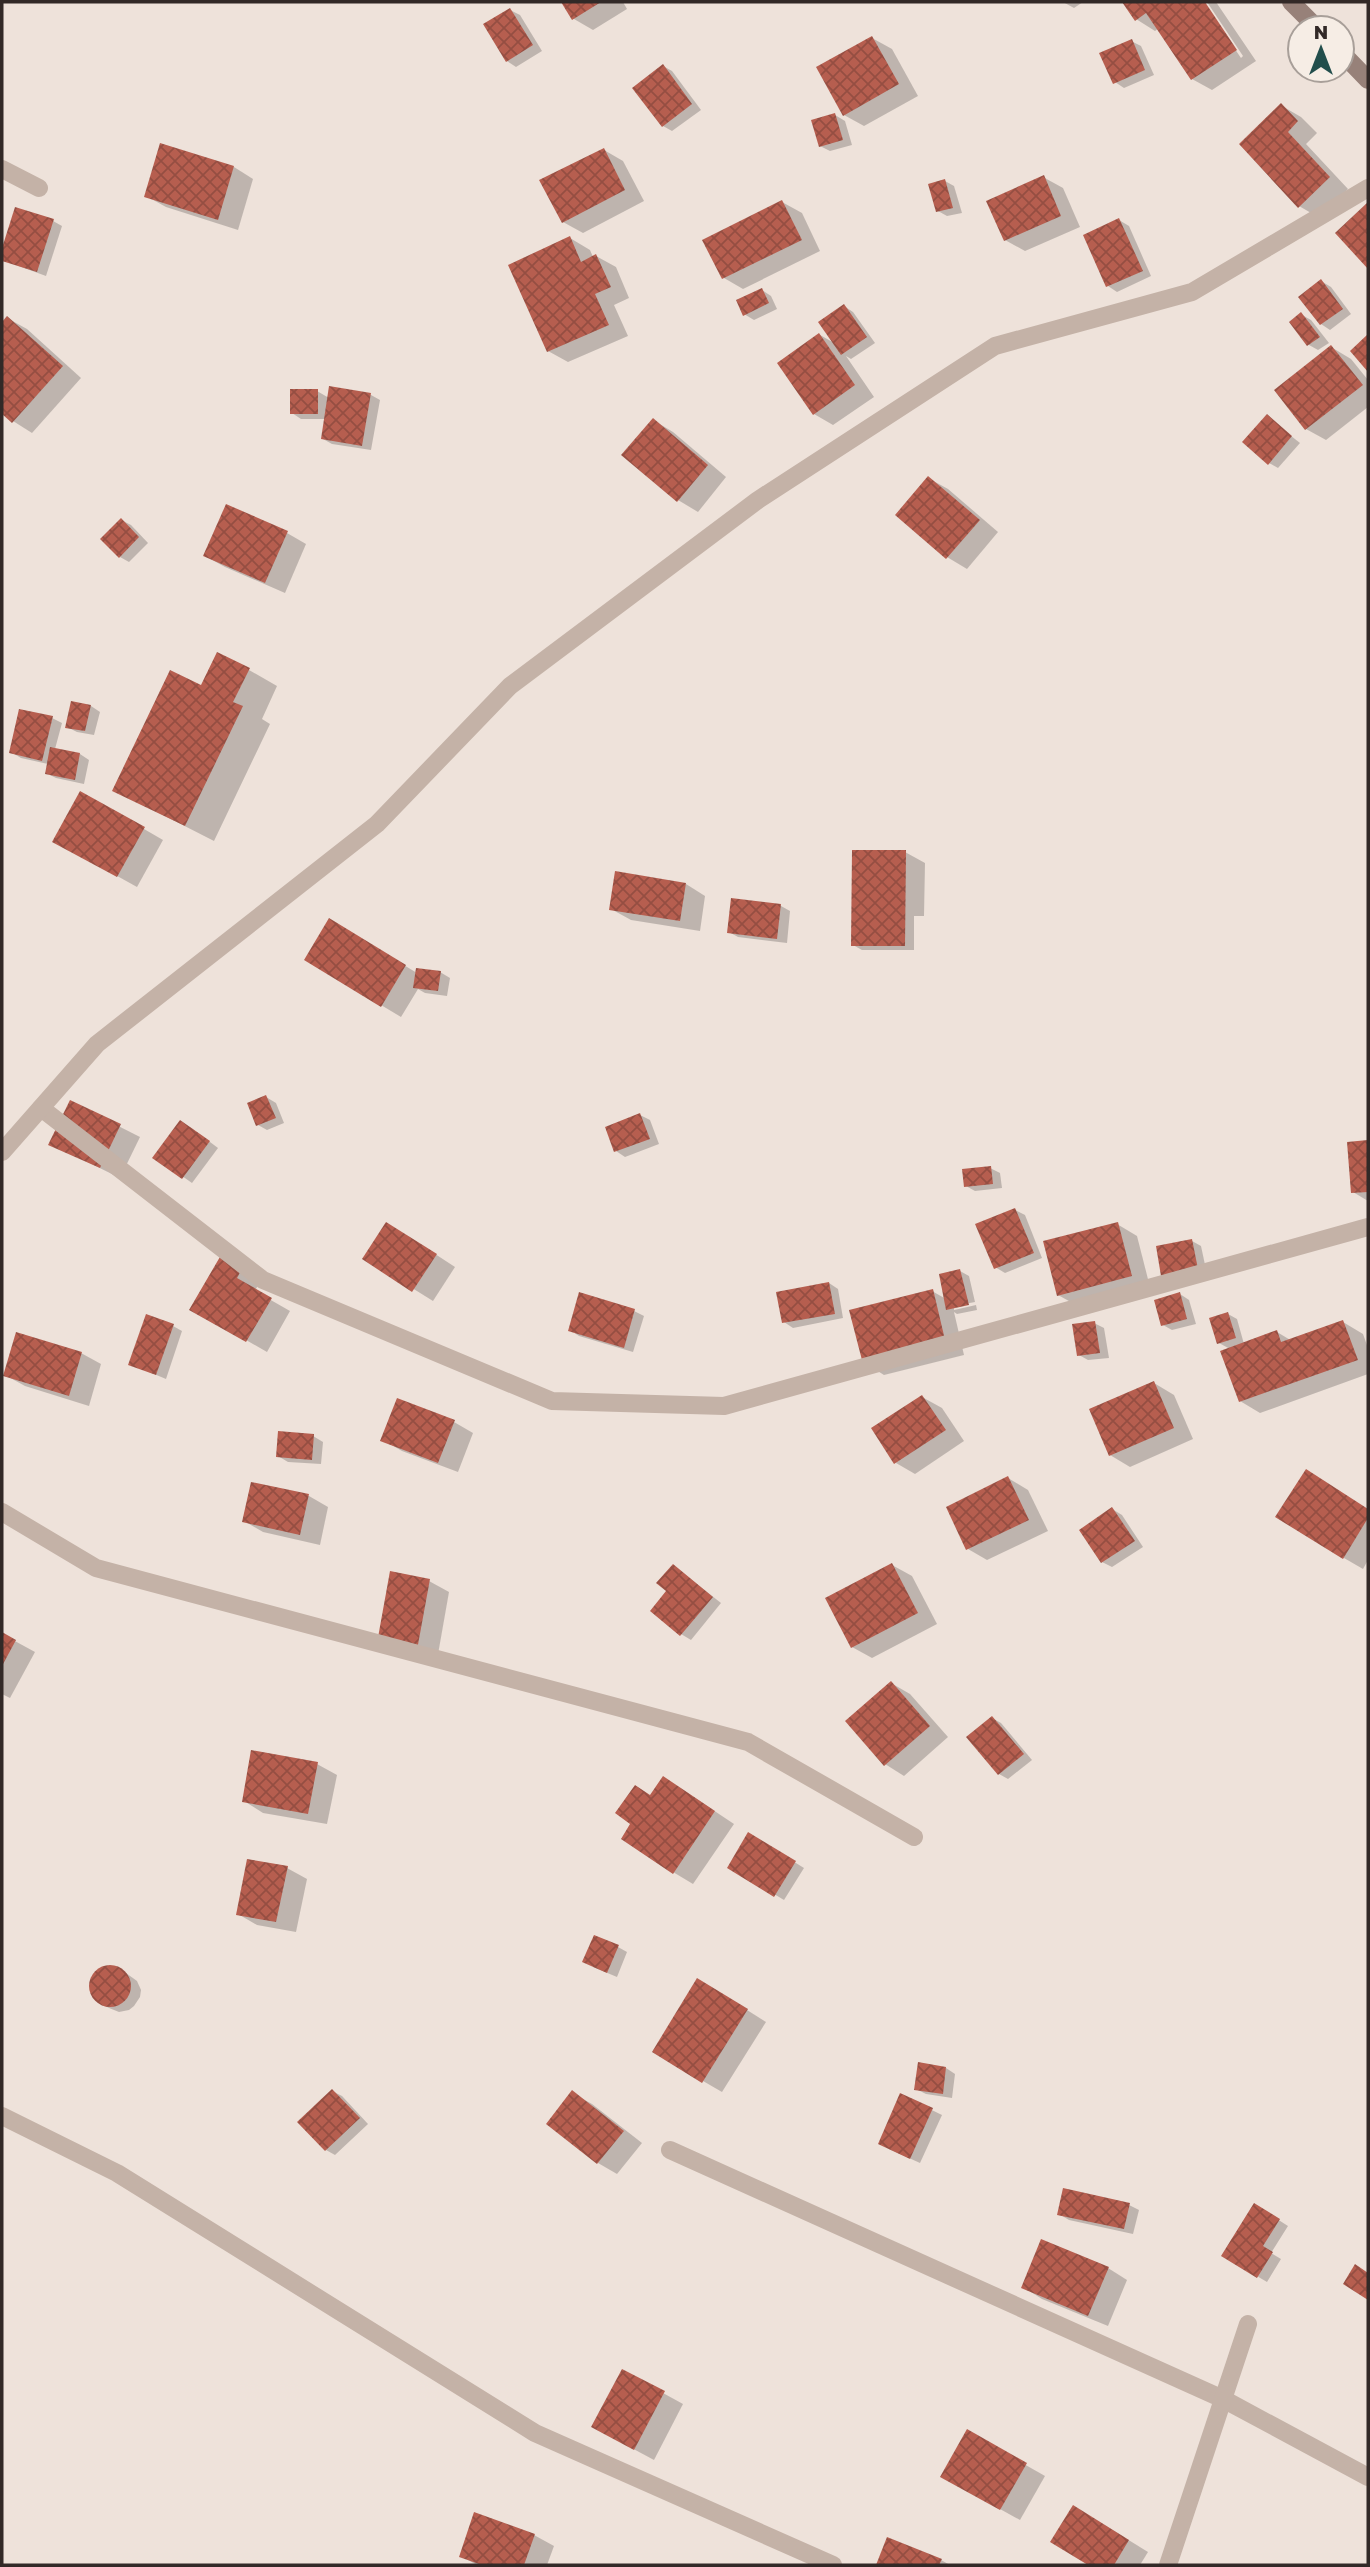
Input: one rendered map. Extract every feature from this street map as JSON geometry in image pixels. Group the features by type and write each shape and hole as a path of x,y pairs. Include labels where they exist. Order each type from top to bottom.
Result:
{"street":[{"path":"2,169 39,188"},
{"path":"2,1152 97,1044 377,824 510,687 758,500 995,346 1192,292 1368,188"},
{"path":"41,1108 263,1280 552,1401 724,1406 1368,1227"},
{"path":"2,1513 96,1568 748,1742 914,1836"},
{"path":"2,2116 117,2173 535,2433 833,2565"},
{"path":"670,2150 1223,2399 1368,2477"},
{"path":"1168,2565 1248,2324"}],"building":[{"path":"561,2 601,2 572,20"},
{"path":"1122,2 1205,2 1237,50 1191,80 1146,13 1135,21"},
{"path":"510,8 533,45 506,62 483,24"},
{"path":"872,36 899,84 843,116 816,67"},
{"path":"1132,39 1145,70 1113,84 1099,53"},
{"path":"663,64 692,104 662,127 632,88"},
{"path":"1281,103 1298,121 1288,132 1330,177 1298,208 1239,144"},
{"path":"835,113 843,140 819,147 811,120"},
{"path":"160,143 234,166 218,220 144,197"},
{"path":"604,148 625,190 562,223 539,180"},
{"path":"1044,175 1061,216 1004,241 986,201"},
{"path":"945,179 953,208 936,212 928,184"},
{"path":"782,200 802,240 722,279 702,240"},
{"path":"1368,202 1368,269 1335,233"},
{"path":"15,207 54,219 37,272 2,261 2,248"},
{"path":"1119,218 1143,271 1106,287 1083,235"},
{"path":"570,236 581,262 596,254 611,287 595,294 609,325 547,352 508,265"},
{"path":"1321,279 1343,309 1320,325 1298,297"},
{"path":"762,288 769,303 743,316 736,300"},
{"path":"844,304 867,337 841,355 818,322"},
{"path":"1301,312 1320,337 1307,346 1289,322"},
{"path":"7,316 63,366 12,423 2,414 2,322"},
{"path":"819,333 855,385 813,415 777,363"},
{"path":"1368,334 1368,372 1350,351"},
{"path":"1331,345 1363,385 1305,430 1274,390"},
{"path":"329,386 371,393 362,446 321,439"},
{"path":"290,389 318,389 318,414 290,414"},
{"path":"1267,414 1292,436 1268,465 1242,442"},
{"path":"653,418 708,465 677,502 621,455"},
{"path":"928,476 980,520 946,559 895,515"},
{"path":"226,504 288,531 265,583 203,556"},
{"path":"121,518 139,537 119,558 100,539"},
{"path":"217,652 250,668 233,702 243,706 185,826 112,791 170,670 201,685"},
{"path":"71,701 91,705 85,731 65,728"},
{"path":"19,709 53,716 42,761 9,753"},
{"path":"50,747 80,753 75,780 45,774"},
{"path":"80,791 145,827 117,877 52,842"},
{"path":"852,850 906,850 905,946 851,946"},
{"path":"615,871 686,883 680,921 609,910"},
{"path":"731,898 781,904 777,939 727,933"},
{"path":"329,918 406,965 381,1007 304,960"},
{"path":"416,968 441,971 438,991 413,988"},
{"path":"266,1095 276,1118 256,1126 247,1103"},
{"path":"70,1100 121,1124 100,1168 48,1145"},
{"path":"640,1113 650,1139 614,1152 605,1127"},
{"path":"180,1120 210,1141 182,1179 152,1158"},
{"path":"1368,1140 1368,1192 1351,1193 1347,1142"},
{"path":"991,1166 993,1184 964,1187 962,1169"},
{"path":"1015,1208 1034,1253 994,1269 975,1224"},
{"path":"386,1222 437,1254 412,1292 362,1259"},
{"path":"1118,1222 1132,1276 1057,1296 1043,1241"},
{"path":"1192,1239 1198,1269 1161,1276 1156,1246"},
{"path":"224,1250 245,1263 237,1278 272,1298 246,1342 189,1310"},
{"path":"960,1269 969,1305 946,1310 939,1274"},
{"path":"829,1282 835,1314 782,1323 776,1292"},
{"path":"933,1289 946,1344 863,1364 849,1310"},
{"path":"579,1292 635,1309 624,1348 568,1331"},
{"path":"1180,1292 1187,1319 1161,1326 1154,1300"},
{"path":"1228,1312 1236,1338 1217,1344 1209,1318"},
{"path":"146,1314 174,1324 156,1375 128,1365"},
{"path":"1343,1320 1358,1360 1239,1402 1220,1351 1277,1330 1281,1342"},
{"path":"1095,1321 1100,1353 1077,1356 1072,1324"},
{"path":"16,1332 82,1352 69,1396 3,1376"},
{"path":"1154,1381 1174,1428 1109,1456 1089,1409"},
{"path":"922,1395 946,1430 894,1464 871,1428"},
{"path":"397,1398 455,1420 438,1463 380,1441"},
{"path":"278,1431 314,1434 312,1460 276,1457"},
{"path":"1306,1469 1368,1509 1368,1518 1343,1559 1275,1517"},
{"path":"1008,1476 1029,1520 966,1550 946,1507"},
{"path":"251,1482 309,1494 300,1535 242,1522"},
{"path":"1112,1507 1135,1541 1101,1563 1079,1530"},
{"path":"892,1563 918,1613 851,1648 825,1598"},
{"path":"673,1564 713,1597 680,1636 650,1611 666,1591 656,1583"},
{"path":"390,1571 430,1579 417,1650 377,1643"},
{"path":"2,1632 16,1640 2,1666"},
{"path":"891,1681 930,1726 884,1766 845,1721"},
{"path":"992,1716 1024,1754 998,1775 966,1737"},
{"path":"251,1750 318,1762 308,1814 242,1802"},
{"path":"663,1776 715,1811 673,1874 621,1839 630,1824 615,1813 635,1785 650,1795"},
{"path":"748,1832 796,1861 774,1897 727,1868"},
{"path":"247,1859 288,1866 276,1922 236,1915"},
{"path":"594,1935 619,1945 607,1973 582,1962"},
{"path":"110,1965 125,1971 131,1986 125,2001 110,2007 95,2001 89,1986 95,1971"},
{"path":"697,1978 748,2009 702,2083 652,2052"},
{"path":"918,2062 946,2067 943,2094 914,2090"},
{"path":"332,2089 360,2118 325,2151 297,2122"},
{"path":"572,2090 624,2131 597,2164 546,2124"},
{"path":"900,2093 933,2108 910,2159 878,2144"},
{"path":"1063,2188 1130,2203 1124,2229 1057,2215"},
{"path":"1254,2203 1280,2219 1263,2246 1273,2252 1257,2278 1221,2256"},
{"path":"1041,2239 1109,2267 1088,2316 1021,2288"},
{"path":"1355,2264 1368,2273 1368,2300 1343,2284"},
{"path":"622,2369 665,2391 634,2450 591,2427"},
{"path":"967,2429 1027,2463 1000,2510 940,2477"},
{"path":"1073,2505 1129,2540 1114,2565 1088,2565 1050,2542"},
{"path":"474,2512 535,2534 524,2565 482,2565 459,2557"},
{"path":"887,2537 942,2559 939,2565 876,2565"}]}
